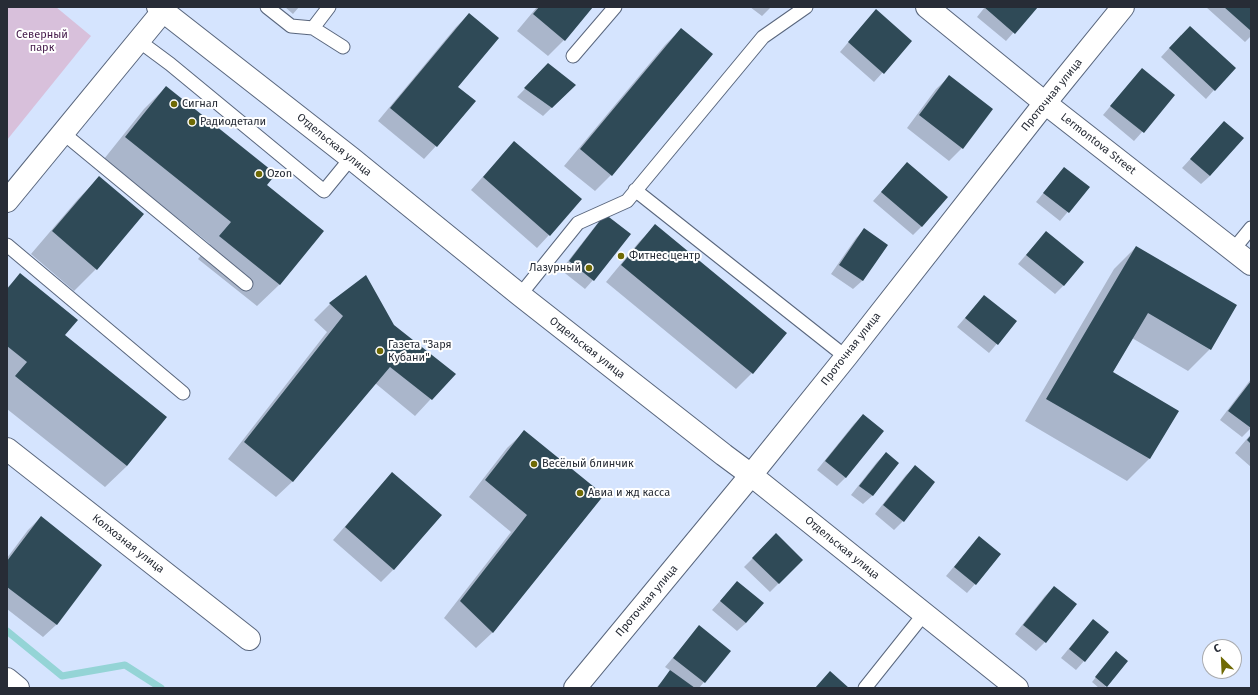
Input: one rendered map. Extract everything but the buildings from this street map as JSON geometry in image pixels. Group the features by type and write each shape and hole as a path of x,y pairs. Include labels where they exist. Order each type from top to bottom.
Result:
{"street":[{"name":"Lermontova Street","path":"927,7 1045,103 1251,264"},
{"name":"Проточная улица","path":"575,688 751,475 846,357 1045,103 1123,7"},
{"path":"7,201 139,41 162,8"},
{"name":"Отдельская улица","path":"162,8 520,295 751,475 1017,688"},
{"name":"Колхозная улица","path":"7,449 249,639"},
{"path":"7,679 18,688"}],"lane":[{"path":"267,7 291,26 313,28 343,47"},
{"path":"313,28 329,7"},
{"path":"573,56 615,7"},
{"path":"520,295 578,223 627,201 763,37 806,7"},
{"path":"139,41 170,64 324,191 351,158"},
{"path":"63,132 246,284"},
{"path":"635,190 846,357"},
{"path":"1233,250 1251,228"},
{"path":"7,244 183,393"},
{"path":"865,688 924,614"}],"green space":[{"name":"Северный парк","path":"7,7 56,7 91,36 7,140"}],"waterway":[{"path":"7,631 62,676 125,665 161,688"}],"place":[{"name":"Сигнал","path":"174,104"},
{"name":"Радиодетали","path":"192,122"},
{"name":"Ozon","path":"259,174"},
{"name":"Фитнес центр","path":"621,256"},
{"name":"Лазурный","path":"589,268"},
{"name":"Газета \"Заря Кубани\"","path":"380,351"},
{"name":"Весёлый блинчик","path":"534,464"},
{"name":"Авиа и жд касса","path":"580,493"}]}
